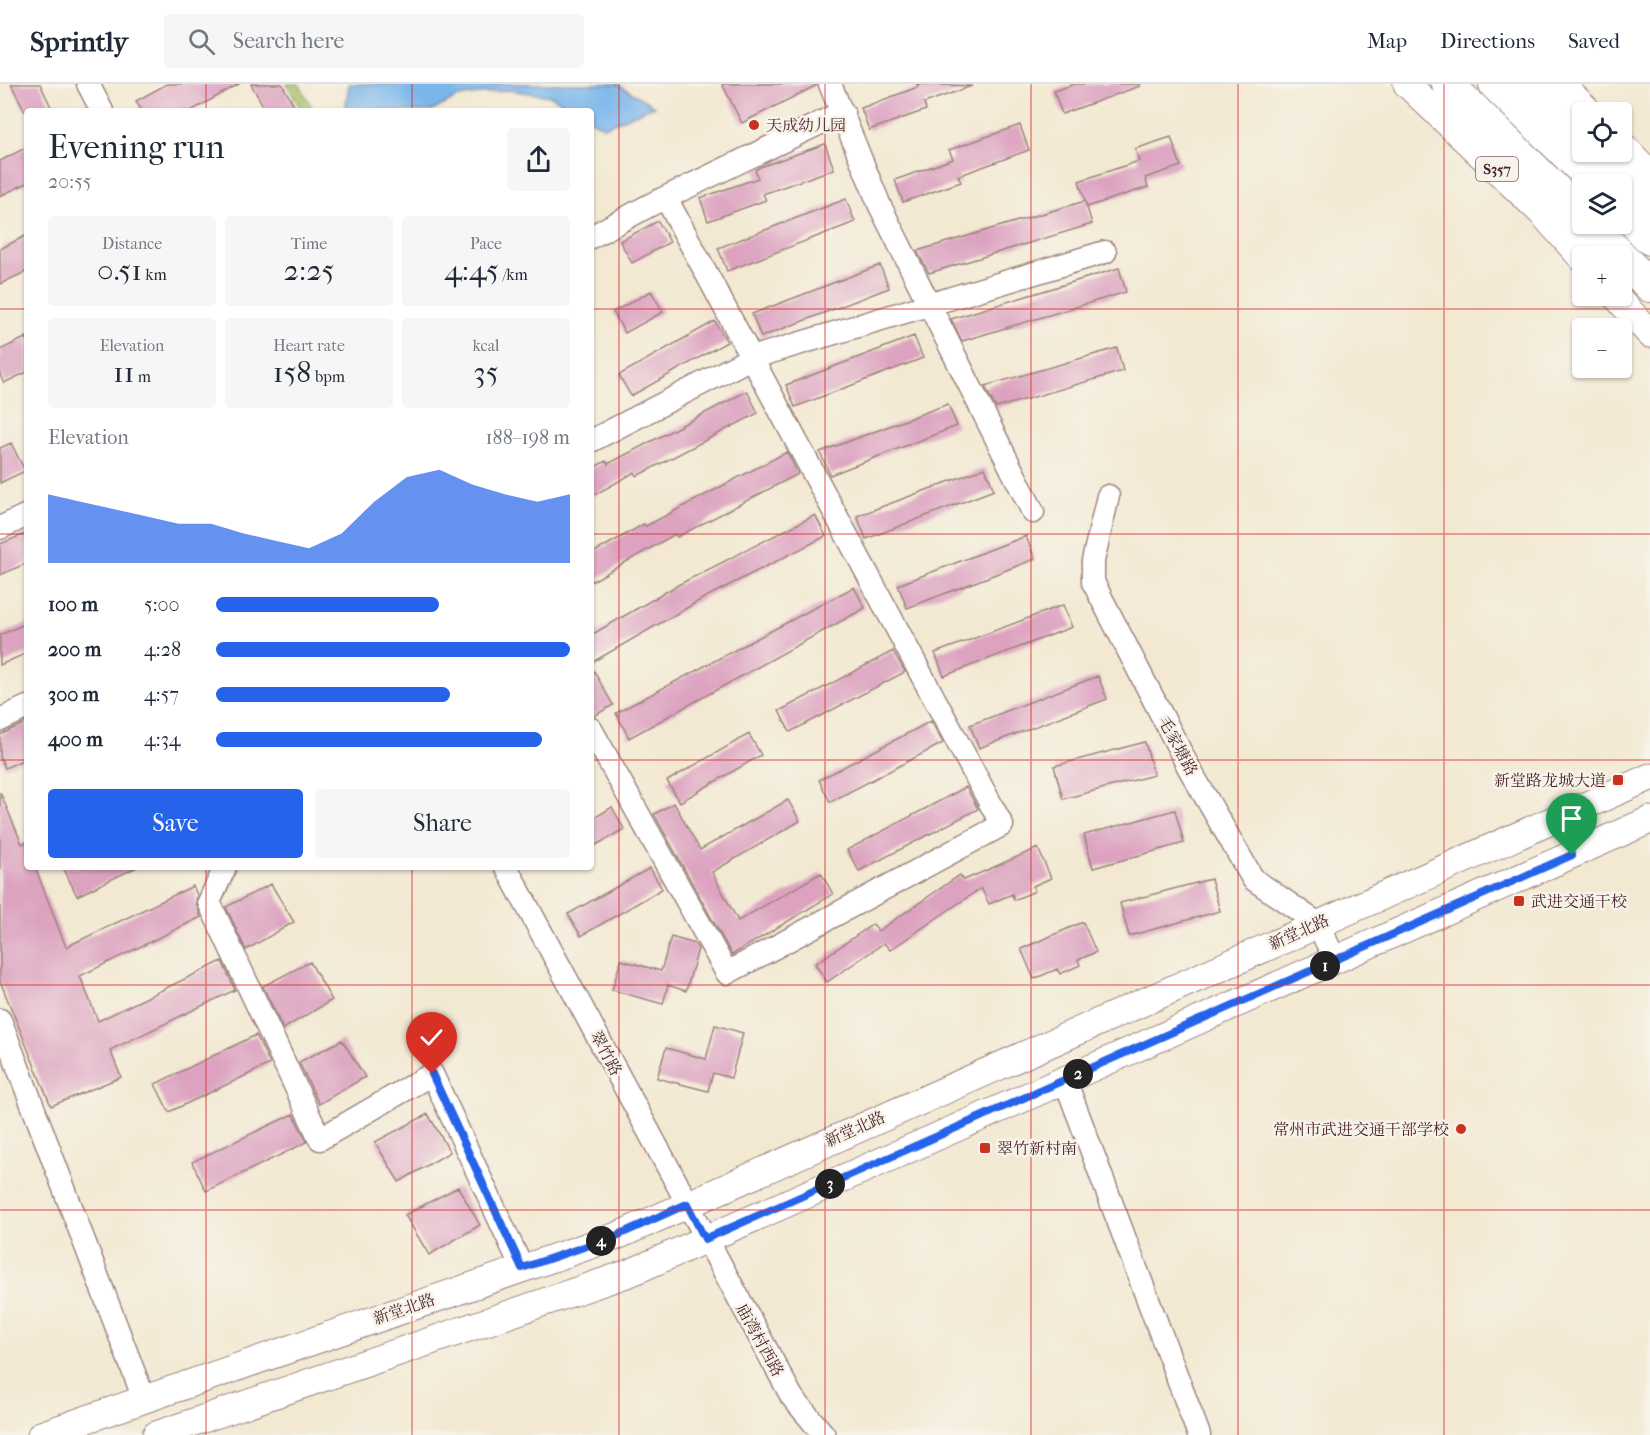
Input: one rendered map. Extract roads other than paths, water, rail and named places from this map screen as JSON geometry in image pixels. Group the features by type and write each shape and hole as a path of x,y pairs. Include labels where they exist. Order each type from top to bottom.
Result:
{"highway":[{"path":"1448,84 1572,206"},
{"path":"1495,84 1587,174"},
{"path":"1534,84 1572,120"},
{"path":"1612,162 1650,203"},
{"path":"1632,220 1650,239"},
{"path":"1600,234 1650,286"}],"main road":[{"name":"S357","path":"1407,84 1544,214 1572,246"},
{"path":"1515,84 1572,137"},
{"path":"1561,84 1579,102"},
{"path":"1632,155 1650,174"},
{"path":"1597,162 1608,174"},
{"path":"1632,198 1650,217"},
{"path":"1625,306 1650,334"},
{"name":"新堂北路","path":"41,1435 616,1236 1650,777"},
{"path":"156,1435 632,1272 1650,820"}],"street":[{"path":"88,84 100,108"},
{"path":"830,84 880,206 1033,512"},
{"path":"594,235 843,112"},
{"path":"594,734 727,974 1002,825 666,198"},
{"path":"594,439 751,358 1105,252"},
{"name":"毛家塘路","path":"1108,496 1093,561 1093,582 1190,770 1253,879 1317,923 1336,961"},
{"path":"0,528 24,516"},
{"path":"0,720 24,708"},
{"path":"224,870 209,902 320,1139 432,1074 522,1268"},
{"name":"翠竹路","path":"508,870 705,1239"},
{"path":"0,1020 144,1399"},
{"path":"1065,1080 1199,1435"},
{"name":"庙湾村西路","path":"705,1239 792,1396 824,1435"}],"water":[{"path":"349,84 617,84 654,106 604,127 594,122 594,108 572,108 551,96 509,90 458,97 438,108 345,108"}],"place":[{"name":"天成幼儿园","path":"754,125"},
{"name":"新堂路龙城大道","path":"1618,780"},
{"name":"武进交通干校","path":"1519,901"},
{"name":"常州市武进交通干部学校","path":"1461,1129"},
{"name":"翠竹新村南","path":"985,1148"}]}
